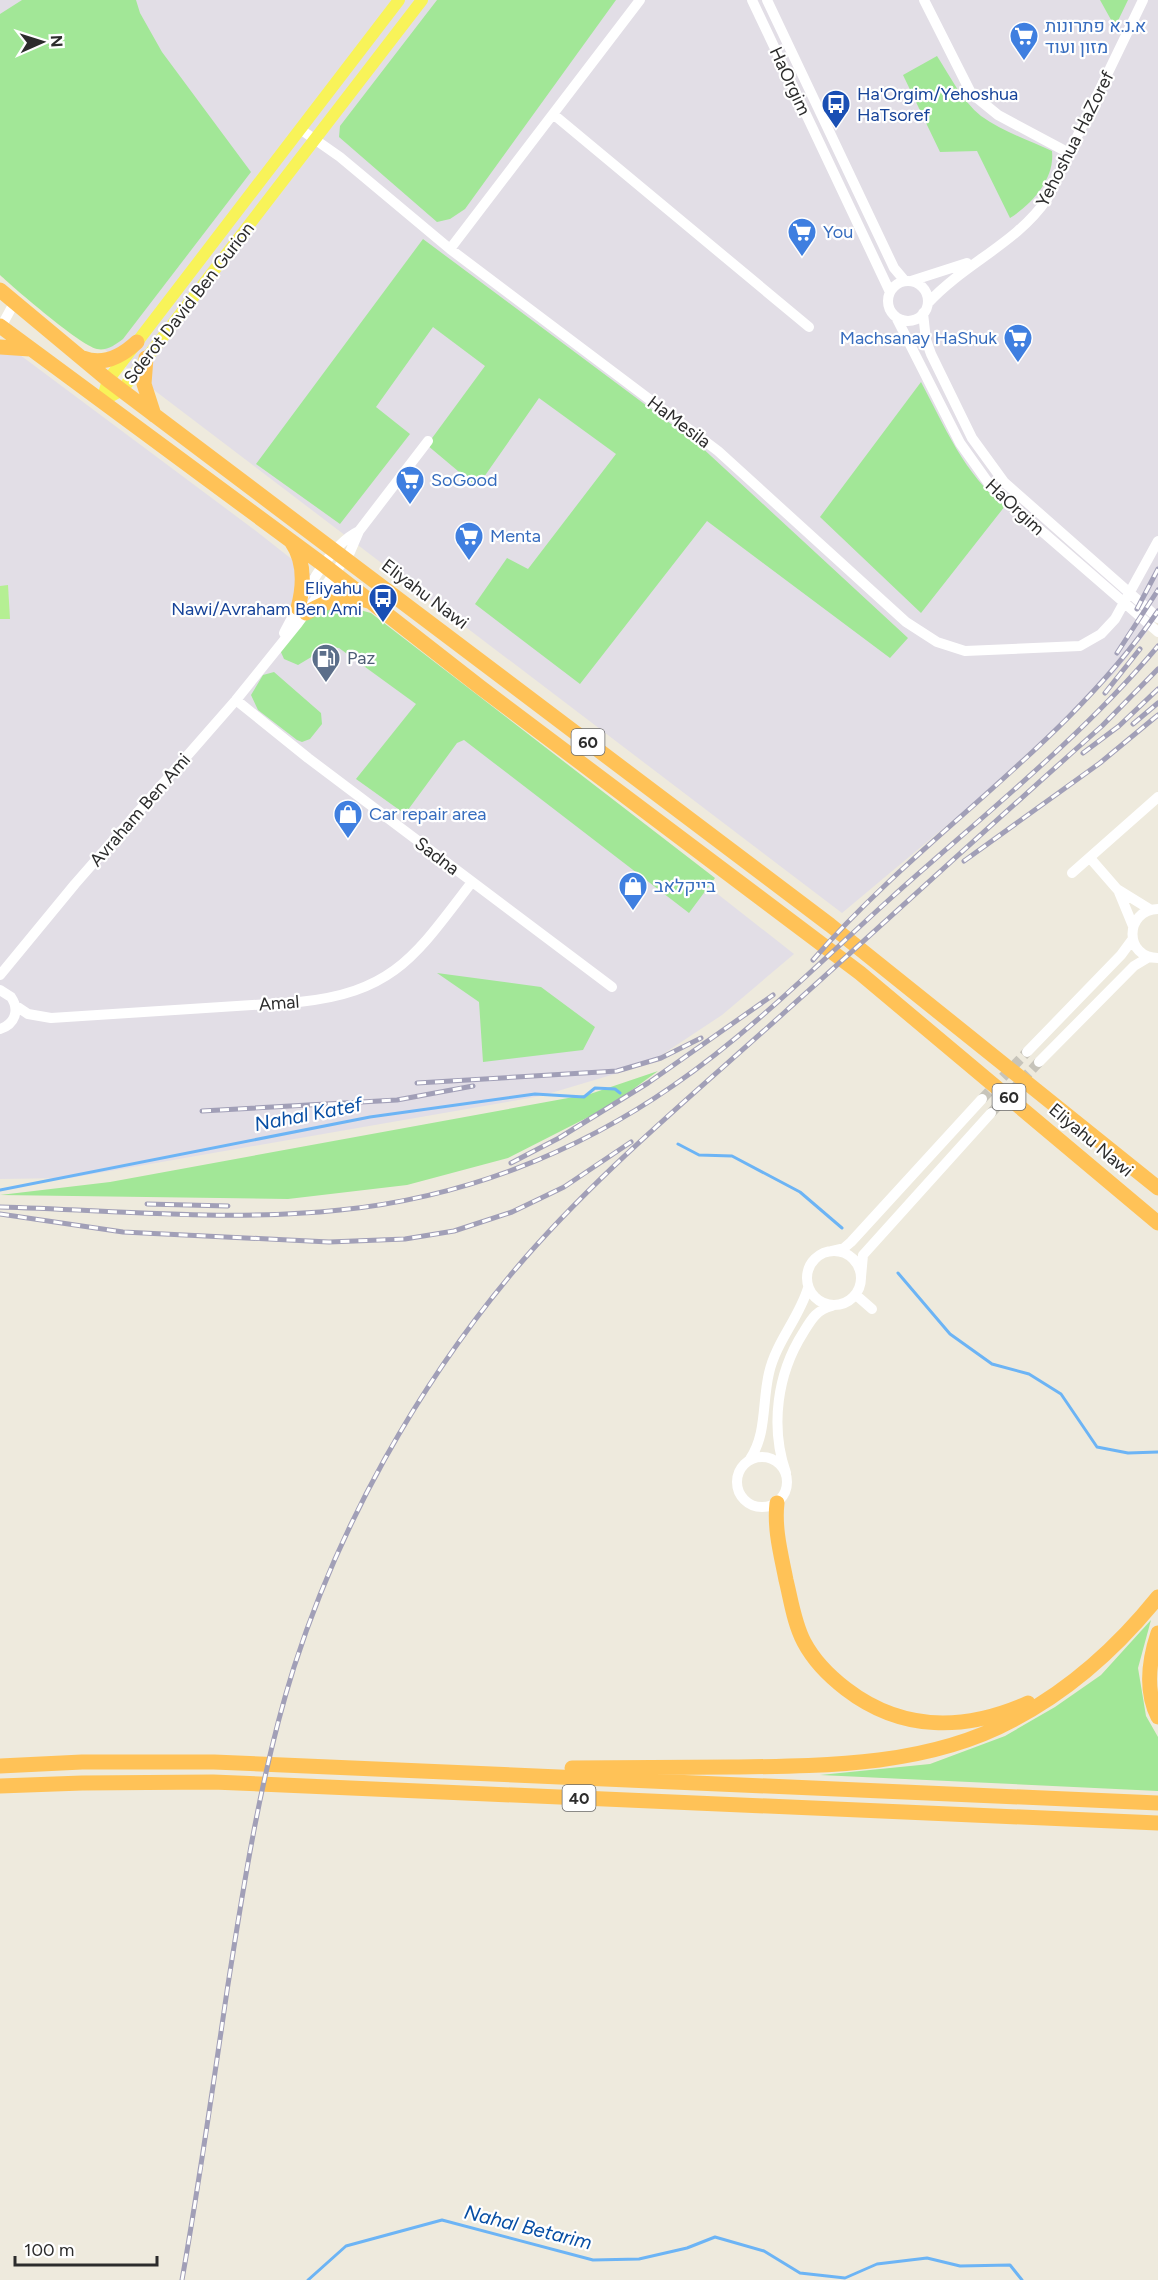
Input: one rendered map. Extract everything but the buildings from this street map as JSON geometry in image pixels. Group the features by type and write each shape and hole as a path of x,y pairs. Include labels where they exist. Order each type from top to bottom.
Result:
{"highway":[{"name":"Eliyahu Nawi","path":"0,290 108,380 830,925 1158,1188"},
{"name":"60","path":"0,324 372,602"},
{"path":"80,357 95,361 110,359 126,352 137,342"},
{"path":"0,347 20,347 35,351"},
{"path":"146,358 145,390 154,415"},
{"path":"289,539 297,550 302,572 302,610 338,598 352,597 372,602"},
{"name":"Eliyahu Nawi","path":"372,602 480,687 860,973 1158,1223"},
{"path":"777,1503 776,1529 796,1623 803,1640 823,1669 866,1704 886,1715 934,1724 983,1718 1041,1696 1095,1664"},
{"path":"389,1770 790,1767 873,1761 922,1753 1011,1721 1057,1694 1122,1639 1158,1598"},
{"path":"1158,1633 1151,1652 1150,1681 1158,1717"},
{"name":"40","path":"0,1766 82,1762 214,1762 1158,1803"},
{"name":"40","path":"0,1786 213,1782 1158,1823"}],"main road":[{"name":"Sderot David Ben Gurion","path":"102,401 108,380 399,0"},
{"name":"Sderot David Ben Gurion","path":"102,401 122,390 422,0"}],"street":[{"path":"450,249 640,0"},
{"name":"HaOrgim","path":"752,0 890,292"},
{"name":"HaOrgim","path":"768,0 894,268 908,281"},
{"path":"924,0 971,93 998,115 1069,153"},
{"name":"Yehoshua HaZoref","path":"928,303 954,277 1007,240 1038,212 1143,0"},
{"path":"553,114 809,327"},
{"name":"HaMesila","path":"300,129 340,157 450,249 718,452 906,622 924,635 944,645 965,651 1074,647 1096,638 1115,619 1158,541"},
{"name":"Yehoshua HaZoref","path":"908,281 981,257"},
{"path":"908,281 922,286 928,303 923,314 914,320 896,317 889,305 890,292 908,281"},
{"path":"0,324 14,303"},
{"name":"HaOrgim","path":"923,314 925,334 931,354 972,438 1004,482 1050,532 1158,632"},
{"name":"HaOrgim","path":"896,317 960,443 977,469 1009,506 1050,532 1158,618"},
{"name":"Avraham Ben Ami","path":"0,975 236,700 271,656 330,569 428,441"},
{"name":"Sadna","path":"236,700 612,987"},
{"path":"1072,873 1158,798"},
{"path":"1027,1052 1121,955 1132,940 1133,926 1117,889 1090,858"},
{"name":"Amal","path":"0,1029 12,1022 38,1017 323,1000 361,990 397,971 410,960 472,882"},
{"path":"1117,889 1154,909"},
{"path":"1133,926 1141,914 1154,909"},
{"path":"1132,940 1138,951 1153,958"},
{"path":"1040,1062 1134,966 1153,958"},
{"path":"9,963 4,992 16,1006 12,1022"},
{"name":"Amal","path":"16,1006 38,1017"},
{"path":"832,1306 817,1300 808,1288 806,1279 811,1263 816,1257 844,1248 851,1242 982,1099"},
{"path":"808,1288 800,1310 780,1344 769,1371 761,1436 750,1459 739,1470 737,1477 738,1492 742,1499 755,1507 771,1506 777,1503 787,1489 786,1473 777,1441 783,1375 797,1343 813,1317 821,1309 849,1301 856,1295 863,1255 991,1113"},
{"path":"831,1251 840,1251 855,1260 861,1276"},
{"path":"856,1295 872,1309"},
{"path":"750,1459 771,1458 786,1473"}],"shaded area":[{"path":"0,0 1158,0 1158,618 1113,675 970,806 842,913 150,387 0,263"},
{"path":"0,340 256,531 794,954 722,1015 648,1064 541,1096 70,1178 0,1179"}],"green space":[{"path":"22,0 136,0 140,13 162,52 251,172 123,339 104,349 97,349 77,338 0,275 0,14"},
{"path":"437,0 616,0 465,209 450,219 437,222 339,137 340,126"},
{"path":"1100,0 1128,0 1115,27"},
{"path":"937,56 962,96 981,116 1006,131 1052,151 1050,171 1046,181 1034,198 1010,218 977,151 940,152 903,75"},
{"path":"423,239 698,444 908,638 890,658 707,521 580,684 475,604 507,558 528,569 616,454 539,398 477,487 427,445 485,366 433,327 376,407 410,434 340,524 256,464"},
{"path":"921,382 967,465 978,480 1005,506 921,613 820,517"},
{"path":"8,585 10,619 0,619 0,586"},
{"path":"341,605 371,613 715,878 689,913 464,740 457,743 405,814 356,779 416,704 339,648 328,647 298,665 284,659 280,650 313,612"},
{"path":"274,672 321,713 322,724 310,739 302,742 297,740 258,710 251,695 263,675"},
{"path":"437,973 541,987 595,1027 583,1050 483,1062 479,1002"},
{"path":"658,1071 610,1106 508,1158 407,1185 288,1199 0,1195 110,1182 590,1094"},
{"path":"1151,1620 1138,1668 1146,1716 1158,1737 1158,1791 820,1775 930,1764 1005,1736 1055,1707 1101,1675"}],"waterway":[{"name":"Nahal Katef","path":"0,1190 370,1117 535,1094 584,1097 595,1088 615,1089 620,1093"},
{"name":"Nahal Katef","path":"678,1144 699,1155 732,1156 800,1192 842,1228"},
{"name":"Nahal Katef","path":"898,1273 950,1334 992,1364 1029,1374 1061,1394 1097,1447 1128,1453 1158,1452"},
{"name":"Nahal Betarim","path":"308,2280 346,2246 442,2220 593,2260 639,2259 687,2248 715,2237 764,2251 800,2273 845,2278 877,2264 927,2258 960,2266 1010,2265 1022,2280"}],"tunnel":[{"path":"982,1099 1027,1052"},
{"path":"991,1113 1039,1062"}],"railway":[{"path":"1137,609 1158,569"},
{"path":"1117,653 1158,590"},
{"path":"813,960 899,872 1080,705 1121,660 1158,611"},
{"path":"0,1207 213,1215 340,1210 429,1195 515,1169 557,1152 636,1110 731,1042 1063,745 1128,680 1158,646"},
{"path":"1105,693 1140,649"},
{"path":"182,2280 247,1868 282,1707 294,1667 334,1561 385,1459 414,1410 445,1362 513,1272 610,1169 1102,726 1158,669"},
{"path":"1083,753 1119,726 1158,689"},
{"path":"1133,724 1158,703"},
{"path":"964,861 1100,763 1158,715"},
{"path":"511,1163 559,1138 648,1083 773,995"},
{"path":"417,1083 617,1071 661,1058 701,1038"},
{"path":"202,1111 397,1100 473,1086"},
{"path":"0,1214 123,1232 329,1242 405,1239 454,1231 512,1212 564,1187 631,1142"},
{"path":"147,1204 228,1206"}],"place":[{"name":"א.נ.א פתרונות מזון ועוד","path":"1024,62"},
{"name":"Ha'Orgim/Yehoshua HaTsoref","path":"836,130"},
{"name":"You","path":"802,258"},
{"name":"Machsanay HaShuk","path":"1018,364"},
{"name":"SoGood","path":"410,506"},
{"name":"Menta","path":"469,562"},
{"name":"Eliyahu Nawi/Avraham Ben Ami","path":"383,624"},
{"name":"Paz","path":"326,684"},
{"name":"Car repair area","path":"348,840"},
{"name":"בייקלאב","path":"633,912"}]}
